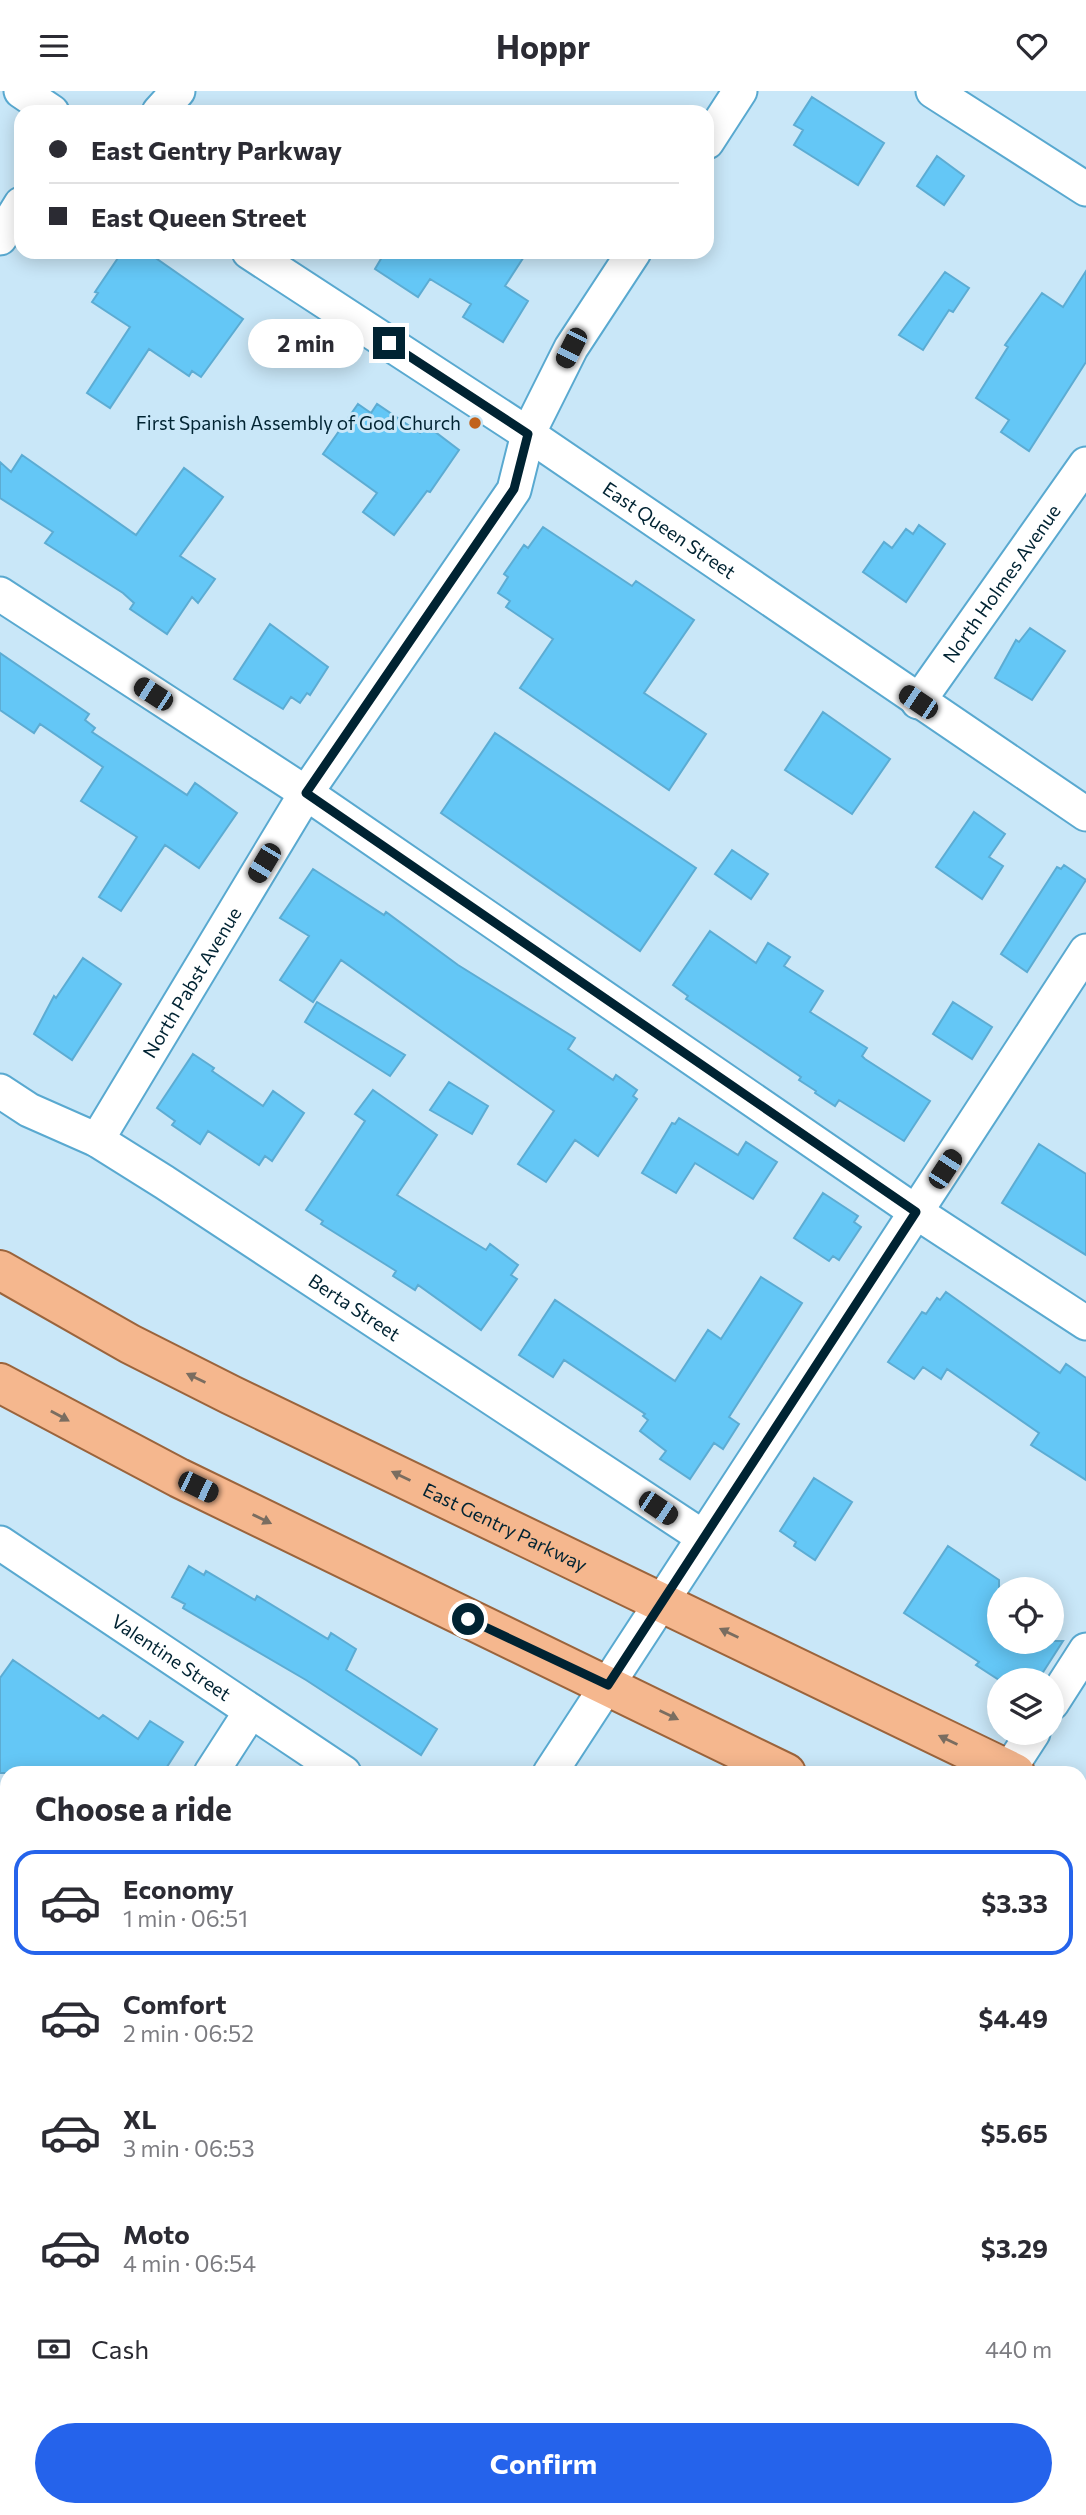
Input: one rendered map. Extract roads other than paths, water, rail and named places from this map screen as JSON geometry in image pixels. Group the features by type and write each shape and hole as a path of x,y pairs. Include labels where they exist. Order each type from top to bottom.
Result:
{"main road":[{"name":"East Gentry Parkway","path":"0,1270 189,1374 998,1766"},
{"path":"0,1383 178,1478 772,1766"}],"street":[{"path":"21,91 42,105"},
{"path":"165,105 178,91"},
{"path":"714,131 740,91"},
{"path":"933,91 1086,190"},
{"path":"0,238 14,215"},
{"name":"East Queen Street","path":"260,259 528,434 1086,814"},
{"name":"North Pabst Avenue","path":"96,1140 306,793 514,489 528,434 571,348 629,259"},
{"name":"North Holmes Avenue","path":"918,702 1086,464"},
{"path":"0,594 306,793 916,1212 1086,1322"},
{"path":"555,1766 1086,951"},
{"name":"Berta Street","path":"0,1091 29,1110 96,1140 176,1189 703,1538"},
{"name":"Valentine Street","path":"0,1543 334,1766"},
{"path":"1064,1684 1086,1650"},
{"path":"216,1766 251,1711"},
{"path":"1014,1766 1026,1745"}],"place":[{"name":"First Spanish Assembly of God Church","path":"475,423"}]}
